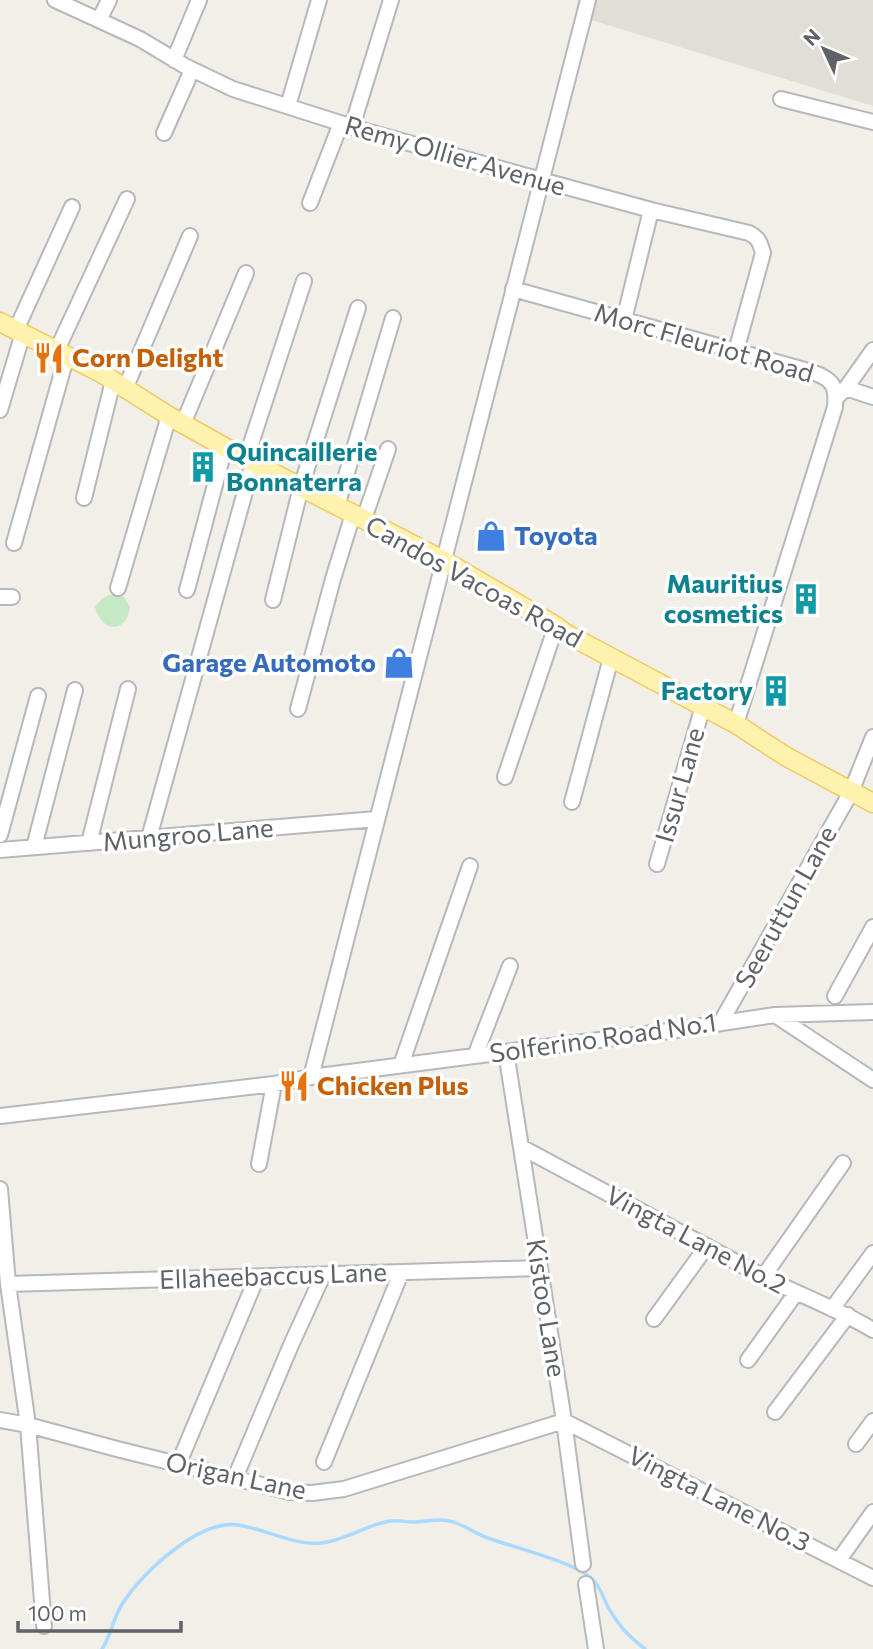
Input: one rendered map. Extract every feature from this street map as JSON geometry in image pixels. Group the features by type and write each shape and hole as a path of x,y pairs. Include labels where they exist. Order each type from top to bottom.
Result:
{"main road":[{"name":"Candos Vacoas Road","path":"13,328 62,353 250,461 443,560 565,633 736,724 785,756 873,803"}],"street":[{"name":"Remy Ollier Avenue","path":"55,0 140,40 192,70 233,89 347,125 541,180 756,236 763,253 736,351"},
{"path":"99,20 109,0"},
{"path":"174,60 199,0"},
{"path":"288,106 319,0"},
{"path":"310,203 347,125 391,0"},
{"path":"311,1077 588,0"},
{"path":"164,133 192,70"},
{"path":"781,99 873,122"},
{"path":"14,543 62,353 127,199"},
{"path":"0,410 13,328 72,207"},
{"path":"624,320 651,210"},
{"path":"84,498 119,385 190,236"},
{"path":"118,588 176,420 246,273"},
{"path":"149,838 250,461 304,281"},
{"name":"Morc Fleuriot Road","path":"513,289 823,376 841,393 736,724"},
{"path":"273,600 301,487 358,309"},
{"path":"298,709 352,513 393,318"},
{"path":"873,350 841,393 873,397"},
{"path":"187,590 225,447"},
{"path":"352,513 388,449"},
{"path":"505,777 556,626"},
{"path":"572,802 611,658"},
{"path":"89,843 128,689"},
{"path":"34,847 75,690"},
{"path":"0,835 37,696"},
{"name":"Issur Lane","path":"657,864 703,706"},
{"name":"Seeruttun Lane","path":"721,1022 851,792 873,737"},
{"name":"Mungroo Lane","path":"0,850 377,819"},
{"path":"401,1065 471,866"},
{"path":"835,996 873,927"},
{"path":"475,1056 510,966"},
{"name":"Solferino Road No.1","path":"0,1116 274,1084 775,1015 873,1012"},
{"path":"775,1015 873,1080"},
{"name":"Kistoo Lane","path":"506,1052 564,1421 583,1564"},
{"path":"259,1164 274,1084"},
{"name":"Vingta Lane No.2","path":"521,1147 763,1276 848,1315 873,1330"},
{"path":"763,1276 843,1163"},
{"path":"0,1189 8,1284 28,1425 44,1626"},
{"path":"654,1318 707,1246"},
{"path":"832,1309 873,1253"},
{"name":"Ellaheebaccus Lane","path":"8,1284 539,1268"},
{"path":"324,1462 401,1273"},
{"path":"236,1478 323,1275"},
{"path":"178,1465 257,1277"},
{"path":"748,1360 796,1293"},
{"path":"775,1412 848,1315"},
{"name":"Origan Lane","path":"0,1420 290,1492 312,1493 344,1489 564,1421"},
{"name":"Vingta Lane No.3","path":"564,1421 873,1578"},
{"path":"856,1444 873,1421"},
{"path":"839,1560 873,1512"},
{"path":"586,1584 596,1649"}],"shaded area":[{"path":"593,0 873,0 873,106 588,19"}],"green space":[{"path":"108,595 124,597 130,607 124,622 114,627 103,622 95,607"}],"waterway":[{"path":"102,1649 121,1606 142,1579 172,1551 206,1531 223,1525 238,1525 290,1540 321,1543 382,1523 440,1520 454,1522 483,1536 561,1562 587,1575 597,1584 619,1624 645,1649"}],"place":[{"name":"Corn Delight","path":"49,358"},
{"name":"Quincaillerie Bonnaterra","path":"203,467"},
{"name":"Toyota","path":"491,536"},
{"name":"Mauritius cosmetics","path":"806,599"},
{"name":"Garage Automoto","path":"399,663"},
{"name":"Factory","path":"776,691"},
{"name":"Chicken Plus","path":"294,1086"}]}
